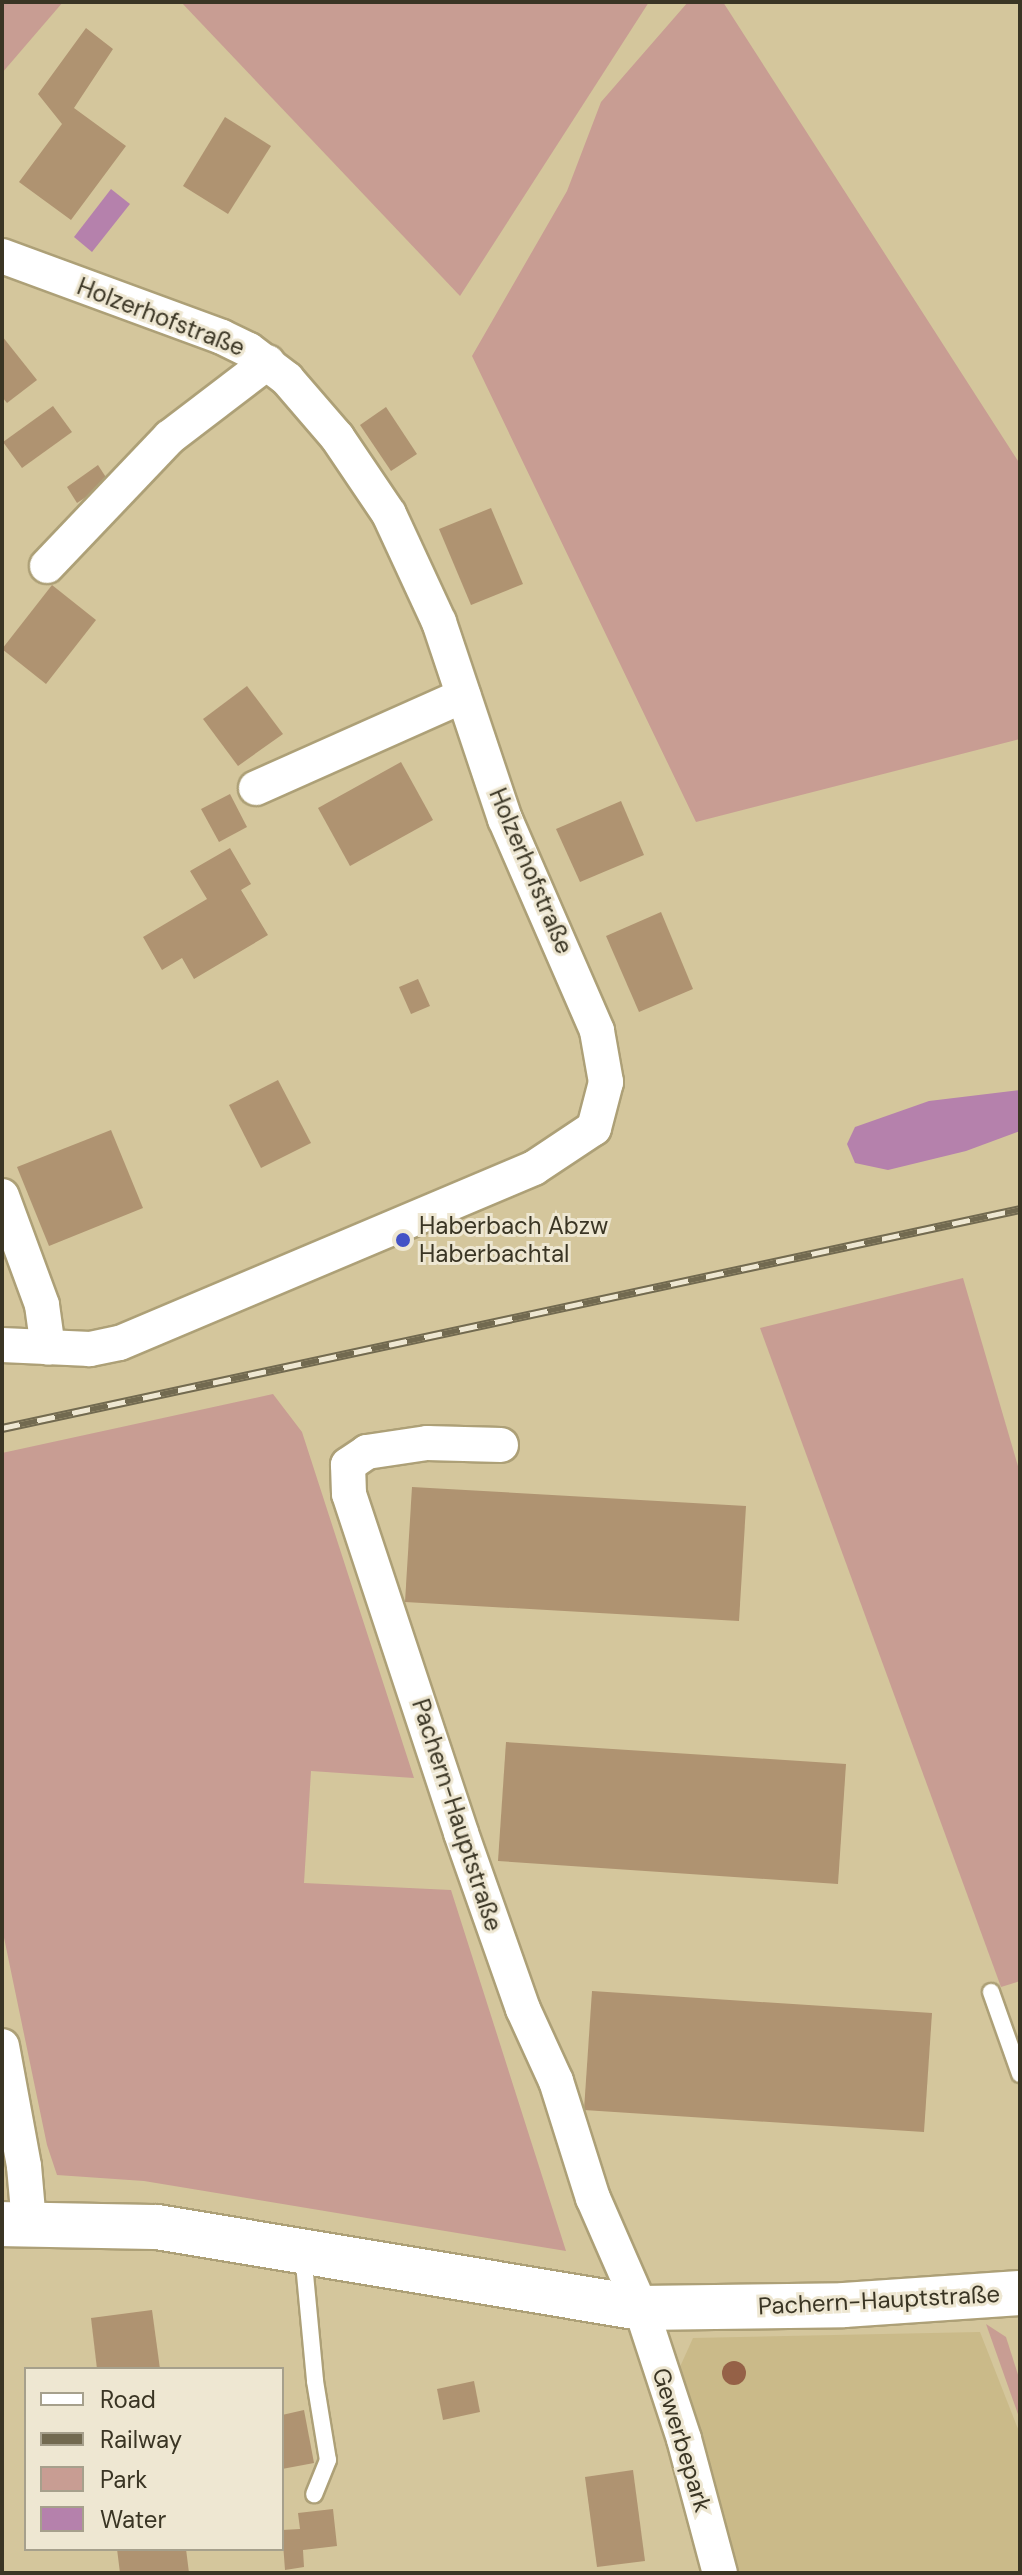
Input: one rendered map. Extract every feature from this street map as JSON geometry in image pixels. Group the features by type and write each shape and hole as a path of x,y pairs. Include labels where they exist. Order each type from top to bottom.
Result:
{"main road":[{"name":"Pachern-Hauptstraße","path":"16,2223 157,2227 641,2308 844,2305 1020,2293"}],"street":[{"name":"Holzerhofstraße","path":"2,256 222,337 268,362 287,379 337,437 389,514 439,622 505,819 597,1031 606,1082 594,1128 534,1168 119,1343 90,1349 2,1345"},
{"path":"47,566 170,437 268,362"},
{"path":"256,788 463,696"},
{"path":"2,1196 42,1305 48,1348"},
{"name":"Pachern-Hauptstraße","path":"501,1445 427,1443 367,1452 348,1465 349,1494 512,1979 556,2081 593,2198 641,2308"},
{"path":"2,2046 24,2166 16,2223"},
{"name":"Gewerbepark","path":"641,2308 684,2439 720,2573"}],"lane":[{"path":"991,1992 1020,2074"},
{"path":"303,2252 315,2381 328,2460 314,2494"}],"shaded area":[{"path":"980,2332 1020,2434 1020,2573 737,2573 679,2369 693,2338"}],"green space":[{"path":"2,2 63,2 2,73"},
{"path":"181,2 649,2 460,296"},
{"path":"688,2 723,2 1020,464 1020,739 696,822 472,356 567,191 601,102"},
{"path":"963,1278 1020,1473 1020,1981 1001,1987 760,1328"},
{"path":"273,1394 302,1432 414,1778 311,1771 304,1883 451,1890 566,2251 144,2181 57,2175 47,2145 2,1928 2,1453"},
{"path":"986,2324 1006,2337 1020,2381 1020,2420"}],"water":[{"path":"111,189 130,204 92,252 74,237"},
{"path":"1020,1090 1020,1131 966,1151 888,1170 855,1163 847,1144 855,1127 929,1101"}],"building":[{"path":"86,28 113,49 74,108 126,146 71,220 19,182 62,124 38,94"},
{"path":"225,117 271,146 228,214 183,186"},
{"path":"2,336 37,380 7,403 2,397"},
{"path":"53,406 72,432 22,468 3,442"},
{"path":"386,407 417,454 391,471 360,425"},
{"path":"98,465 109,482 77,503 67,487"},
{"path":"491,508 523,584 471,605 439,529"},
{"path":"52,585 96,620 46,684 2,649"},
{"path":"247,686 283,734 238,766 203,719"},
{"path":"401,762 433,820 350,866 318,808"},
{"path":"230,794 247,827 219,842 201,809"},
{"path":"621,801 644,855 580,882 556,829"},
{"path":"230,848 251,884 241,890 268,935 194,979 182,958 162,970 143,937 207,899 190,871"},
{"path":"661,912 693,989 639,1012 606,936"},
{"path":"418,979 430,1006 411,1014 399,987"},
{"path":"278,1080 311,1143 261,1168 229,1105"},
{"path":"111,1130 143,1208 49,1246 17,1167"},
{"path":"412,1487 746,1506 739,1621 405,1602"},
{"path":"506,1742 846,1764 838,1884 498,1861"},
{"path":"592,1991 932,2013 924,2132 584,2110"},
{"path":"152,2310 160,2367 97,2367 91,2318"},
{"path":"474,2381 480,2412 443,2420 437,2389"},
{"path":"304,2410 314,2463 284,2469 284,2415"},
{"path":"633,2470 645,2561 597,2567 585,2477"},
{"path":"333,2509 337,2546 303,2550 304,2567 285,2570 284,2530 300,2529 298,2513"},
{"path":"117,2551 186,2551 189,2573 120,2573"}],"railway":[{"path":"2,1428 1020,1209"}],"place":[{"name":"Haberbach Abzw Haberbachtal","path":"403,1240"}]}
